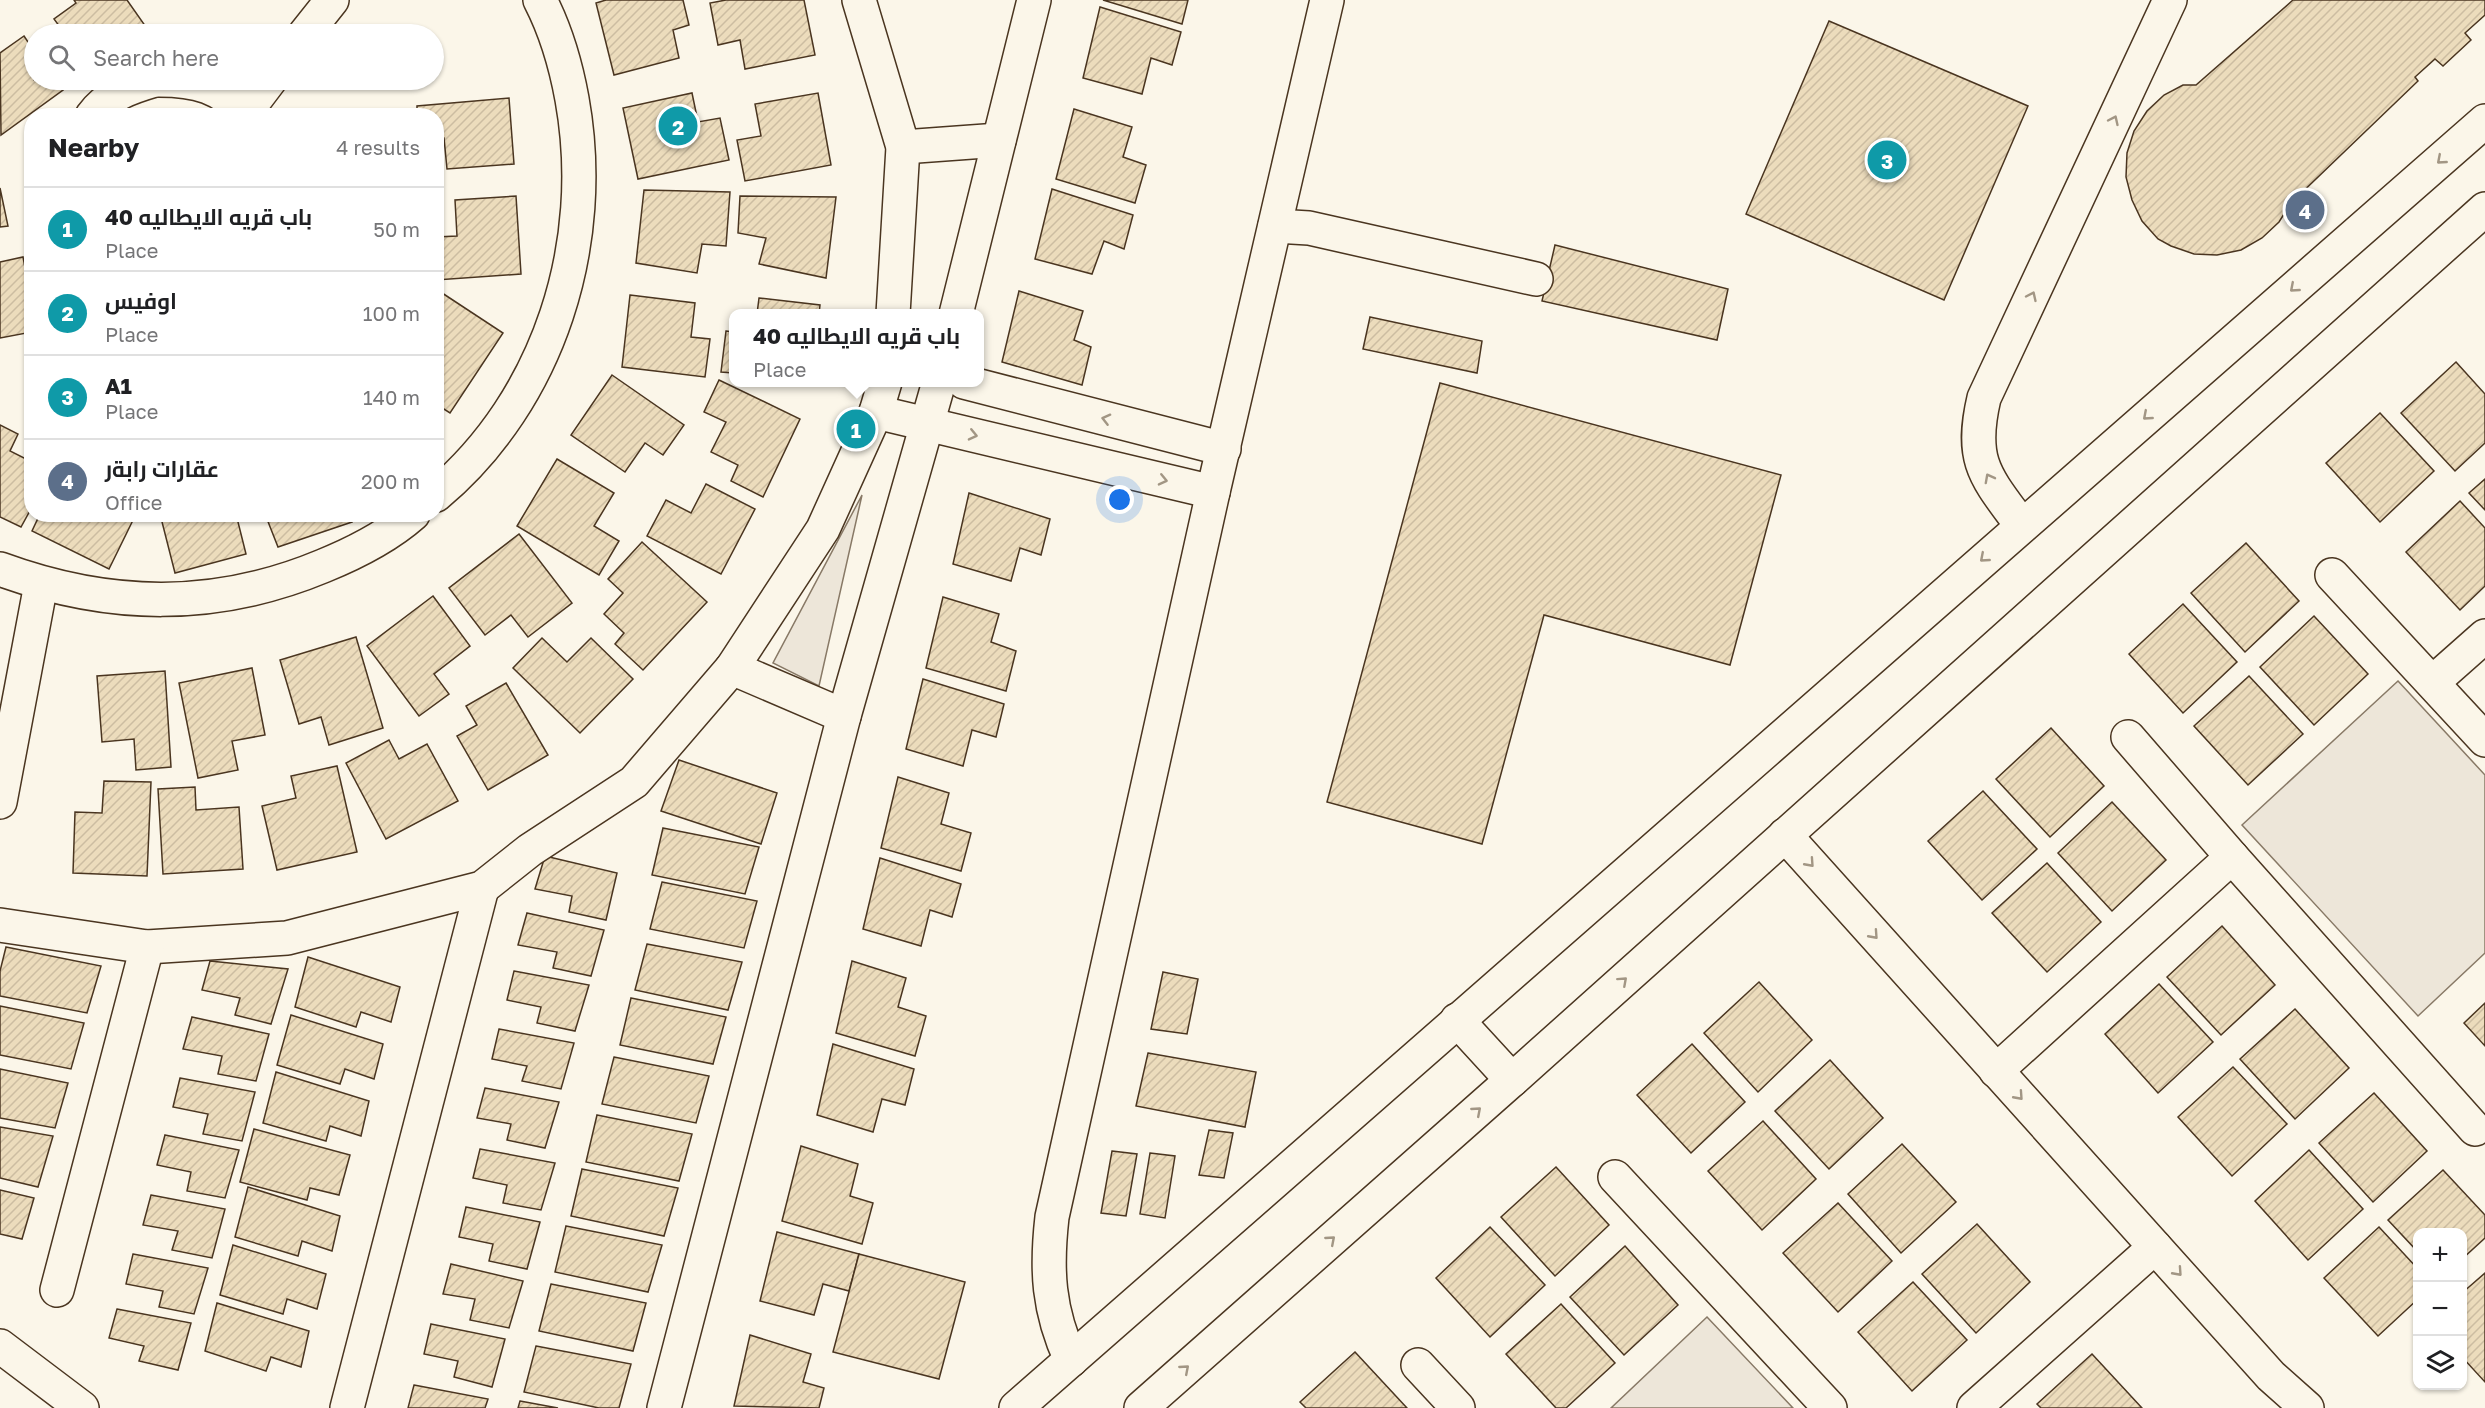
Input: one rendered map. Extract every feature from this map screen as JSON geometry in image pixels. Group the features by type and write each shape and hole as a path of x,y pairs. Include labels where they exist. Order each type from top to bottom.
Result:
{"street":[{"path":"313,24 332,0"},
{"path":"444,488 495,433 530,380 555,321 573,260 580,197 578,133 567,70 540,0"},
{"path":"859,0 903,147 893,309"},
{"path":"957,309 1034,0"},
{"path":"1071,1360 1059,1333 1050,1296 1048,1256 1052,1217 1327,0"},
{"path":"2022,526 1986,478 1981,460 1977,425 1984,398 2170,0"},
{"path":"98,108 123,90"},
{"path":"215,90 238,108"},
{"path":"249,108 263,90"},
{"path":"1016,1408 2485,121"},
{"path":"903,147 999,140"},
{"path":"1141,1408 1512,1080 2485,208"},
{"path":"1275,226 1310,228 1536,279"},
{"path":"664,1408 844,716 938,387"},
{"path":"984,387 1224,448"},
{"path":"0,925 147,947 287,938 482,888 530,850 634,782 732,668 823,529 880,397 928,424 1214,492"},
{"path":"0,569 40,584 103,597 166,601 230,595 291,580 350,555 401,522"},
{"path":"2332,575 2485,740"},
{"path":"0,802 40,584"},
{"path":"2433,682 2485,636"},
{"path":"732,668 844,716"},
{"path":"2128,737 2475,1129"},
{"path":"1785,835 2271,1376 2307,1408"},
{"path":"1996,1071 2232,857"},
{"path":"347,1408 482,888"},
{"path":"57,1290 147,947"},
{"path":"1457,1020 1512,1080"},
{"path":"1615,1177 1830,1408"},
{"path":"1974,1408 2155,1247"},
{"path":"0,1346 82,1408"},
{"path":"1418,1365 1458,1408"},
{"path":"2271,1376 2289,1408"}],"shaded area":[{"path":"862,495 819,686 773,663"},
{"path":"2398,681 2485,775 2485,953 2418,1016 2242,825"},
{"path":"1707,1317 1793,1408 1611,1408"}],"building":[{"path":"74,0 127,0 144,24 58,24 54,19 76,3"},
{"path":"606,0 683,0 689,25 673,30 679,58 614,75 596,3"},
{"path":"726,0 804,0 815,55 745,69 740,40 718,45 710,3"},
{"path":"1103,0 1188,0 1182,24"},
{"path":"2293,0 2485,0 2485,15 2465,33 2471,40 2443,66 2435,59 2415,77 2418,81 2291,203 2279,222 2262,238 2241,250 2217,255 2194,254 2171,246 2158,239 2142,221 2132,200 2126,177 2127,153 2134,131 2147,111 2164,95 2183,85 2196,85"},
{"path":"1100,7 1181,32 1172,65 1151,58 1142,94 1083,78"},
{"path":"1829,21 2028,106 1944,300 1746,214"},
{"path":"24,36 24,90 63,90 38,108 24,108 24,118 1,135 0,53"},
{"path":"692,93 698,122 720,118 729,160 638,179 623,108"},
{"path":"818,93 831,165 745,181 737,140 761,136 755,104"},
{"path":"509,98 514,164 447,169 444,108 417,108 417,106"},
{"path":"1074,109 1132,127 1123,157 1146,165 1135,203 1056,179"},
{"path":"0,188 8,226 0,227"},
{"path":"1052,189 1133,215 1124,249 1104,241 1092,274 1035,259"},
{"path":"644,190 730,192 726,246 702,244 697,273 636,263"},
{"path":"516,196 521,274 444,279 444,237 457,236 455,200"},
{"path":"740,196 836,197 826,278 759,264 766,238 738,233"},
{"path":"1555,245 1728,289 1717,340 1542,301"},
{"path":"23,257 24,334 0,338 0,262"},
{"path":"1019,291 1083,311 1074,340 1091,347 1082,385 1002,362"},
{"path":"444,294 503,333 450,413 444,409"},
{"path":"630,295 695,303 691,337 710,339 705,377 622,367"},
{"path":"759,298 820,305 820,309 758,309"},
{"path":"1370,317 1482,341 1477,373 1363,349"},
{"path":"726,331 729,331 729,373 721,372"},
{"path":"2456,362 2485,394 2485,443 2455,471 2401,413"},
{"path":"612,375 684,425 663,455 645,443 625,472 571,435"},
{"path":"719,380 729,387 734,387 800,419 763,497 731,481 738,465 711,452 726,422 704,412"},
{"path":"1440,383 1781,475 1730,665 1544,615 1482,844 1327,802"},
{"path":"2380,413 2434,471 2380,522 2326,463"},
{"path":"0,425 18,434 10,451 24,458 24,522 21,527 0,517"},
{"path":"557,459 614,493 594,526 619,541 599,575 517,526"},
{"path":"2485,479 2485,510 2469,493"},
{"path":"706,484 755,509 721,574 647,536 666,500 691,513"},
{"path":"969,493 1050,519 1041,555 1020,548 1011,581 953,564"},
{"path":"2460,501 2485,528 2485,586 2460,610 2406,552"},
{"path":"36,522 132,522 109,569 32,531"},
{"path":"162,522 238,522 246,554 175,573"},
{"path":"268,522 352,522 278,547"},
{"path":"519,534 572,603 528,637 511,615 485,635 449,588"},
{"path":"642,542 707,602 643,670 615,644 624,633 604,614 623,593 608,579"},
{"path":"2246,543 2299,601 2245,652 2191,593"},
{"path":"433,596 470,646 434,674 449,694 419,716 367,646"},
{"path":"943,597 999,614 991,642 1016,651 1006,691 926,668"},
{"path":"2183,604 2237,662 2183,713 2129,654"},
{"path":"2314,616 2368,674 2314,725 2260,667"},
{"path":"356,637 383,728 329,745 321,717 299,724 280,660"},
{"path":"542,638 567,662 591,638 633,679 580,733 513,668"},
{"path":"252,668 265,735 232,741 238,770 198,778 179,683"},
{"path":"165,671 171,767 136,770 134,739 102,742 97,676"},
{"path":"2249,676 2303,734 2248,785 2194,726"},
{"path":"923,679 1004,704 996,737 972,730 963,766 906,749"},
{"path":"506,683 548,755 488,790 457,736 477,725 466,706"},
{"path":"2051,728 2104,786 2050,837 1996,779"},
{"path":"389,740 399,759 427,744 458,801 386,839 346,763"},
{"path":"679,760 777,793 761,844 661,811"},
{"path":"337,766 357,852 277,870 262,806 296,798 291,776"},
{"path":"898,777 949,793 941,824 971,833 961,871 881,848"},
{"path":"104,781 151,782 147,876 73,873 75,812 102,813"},
{"path":"195,787 196,810 239,807 243,869 163,874 158,789"},
{"path":"1983,791 2037,849 1982,900 1928,841"},
{"path":"2112,802 2166,860 2112,911 2058,853"},
{"path":"663,828 759,847 745,894 652,875"},
{"path":"545,856 617,873 606,920 569,912 572,896 535,889"},
{"path":"880,858 961,884 952,917 930,910 921,946 863,929"},
{"path":"2047,863 2101,922 2047,972 1992,913"},
{"path":"662,882 757,901 744,948 650,929"},
{"path":"527,913 604,930 591,976 553,968 557,952 518,945"},
{"path":"2222,926 2275,985 2221,1035 2167,977"},
{"path":"647,944 742,962 728,1010 635,990"},
{"path":"6,947 101,966 87,1013 0,996 0,971"},
{"path":"308,957 400,987 391,1022 361,1012 356,1027 295,1007"},
{"path":"210,961 288,969 271,1024 235,1015 240,998 202,990"},
{"path":"852,961 906,978 898,1007 926,1016 915,1056 836,1033"},
{"path":"514,971 589,985 575,1031 537,1023 541,1007 507,1000"},
{"path":"1163,972 1198,979 1187,1034 1151,1029"},
{"path":"1759,982 1812,1040 1758,1092 1704,1033"},
{"path":"2159,984 2213,1042 2158,1093 2105,1034"},
{"path":"631,998 726,1017 713,1064 620,1045"},
{"path":"2485,1003 2485,1046 2464,1023"},
{"path":"0,1006 84,1023 71,1069 0,1055"},
{"path":"2295,1009 2349,1068 2295,1119 2240,1059"},
{"path":"291,1015 383,1044 374,1079 345,1069 340,1084 277,1065"},
{"path":"192,1017 269,1034 256,1081 218,1074 222,1056 183,1049"},
{"path":"499,1029 574,1043 561,1089 522,1081 527,1066 492,1059"},
{"path":"833,1044 914,1069 905,1105 882,1099 873,1132 817,1115"},
{"path":"1692,1044 1745,1102 1691,1153 1637,1095"},
{"path":"1148,1053 1256,1072 1245,1127 1136,1106"},
{"path":"614,1057 709,1076 696,1123 602,1104"},
{"path":"1830,1060 1883,1118 1829,1169 1775,1111"},
{"path":"2233,1067 2287,1124 2232,1176 2178,1117"},
{"path":"0,1069 68,1083 55,1128 0,1118"},
{"path":"276,1072 369,1101 361,1136 330,1126 326,1141 263,1123"},
{"path":"180,1078 255,1092 242,1141 203,1134 208,1114 173,1107"},
{"path":"485,1088 559,1102 545,1148 507,1140 511,1124 477,1118"},
{"path":"2374,1093 2427,1151 2373,1202 2319,1143"},
{"path":"597,1115 692,1134 679,1181 586,1162"},
{"path":"1763,1121 1816,1179 1762,1230 1708,1171"},
{"path":"0,1127 53,1136 38,1187 0,1178"},
{"path":"254,1129 350,1155 339,1195 310,1188 307,1200 240,1182"},
{"path":"1209,1130 1233,1133 1224,1178 1199,1175"},
{"path":"165,1135 239,1150 225,1198 187,1191 191,1172 157,1165"},
{"path":"1902,1144 1956,1202 1901,1253 1848,1194"},
{"path":"801,1146 858,1164 850,1196 873,1203 862,1244 782,1221"},
{"path":"480,1149 555,1163 541,1210 503,1203 507,1185 473,1178"},
{"path":"2309,1150 2363,1209 2308,1260 2255,1201"},
{"path":"1112,1151 1137,1154 1126,1216 1101,1213"},
{"path":"1150,1153 1175,1156 1165,1218 1140,1214"},
{"path":"1556,1167 1609,1225 1555,1276 1501,1217"},
{"path":"582,1169 678,1188 664,1236 571,1216"},
{"path":"2443,1170 2485,1215 2485,1238 2467,1254 2467,1228 2413,1228 2413,1247 2388,1220"},
{"path":"248,1187 340,1216 332,1251 302,1241 298,1256 235,1237"},
{"path":"0,1190 34,1198 22,1239 0,1234"},
{"path":"151,1195 225,1209 212,1258 172,1250 178,1231 143,1225"},
{"path":"1838,1203 1892,1261 1838,1312 1783,1253"},
{"path":"466,1207 540,1222 527,1269 489,1261 493,1244 459,1237"},
{"path":"1977,1224 2030,1282 1976,1333 1922,1274"},
{"path":"566,1226 662,1245 648,1292 555,1272"},
{"path":"1490,1227 1545,1285 1490,1337 1436,1278"},
{"path":"2379,1227 2413,1264 2413,1304 2378,1336 2324,1278"},
{"path":"777,1232 859,1254 849,1291 823,1284 814,1315 760,1301"},
{"path":"233,1245 326,1274 317,1309 287,1299 283,1314 220,1295"},
{"path":"1625,1246 1678,1305 1624,1355 1570,1297"},
{"path":"133,1254 208,1268 194,1314 159,1307 163,1291 126,1284"},
{"path":"859,1254 965,1282 939,1379 833,1352"},
{"path":"451,1264 523,1281 509,1328 470,1320 475,1299 443,1294"},
{"path":"2485,1273 2485,1382 2467,1362 2467,1289"},
{"path":"1913,1282 1967,1340 1912,1391 1858,1332"},
{"path":"551,1284 646,1303 633,1351 539,1331"},
{"path":"217,1303 309,1331 301,1367 271,1357 266,1371 205,1351"},
{"path":"1561,1304 1615,1363 1566,1408 1556,1408 1506,1354"},
{"path":"117,1309 191,1323 178,1370 139,1361 144,1346 109,1338"},
{"path":"431,1324 505,1339 492,1387 454,1377 458,1361 424,1354"},
{"path":"750,1335 811,1354 803,1382 824,1388 819,1408 734,1406"},
{"path":"536,1346 631,1364 619,1408 599,1408 524,1392"},
{"path":"1355,1352 1407,1408 1306,1408 1300,1402"},
{"path":"2092,1354 2142,1408 2041,1408 2037,1404"},
{"path":"414,1385 488,1399 485,1408 408,1408"},
{"path":"520,1401 558,1408 518,1408"}],"place":[{"name":"اوفيس","path":"678,126"},
{"name":"A1","path":"1887,160"},
{"name":"عقارات رابةر","path":"2305,210"},
{"name":"باب قريه الايطاليه 40","path":"856,429"}]}
